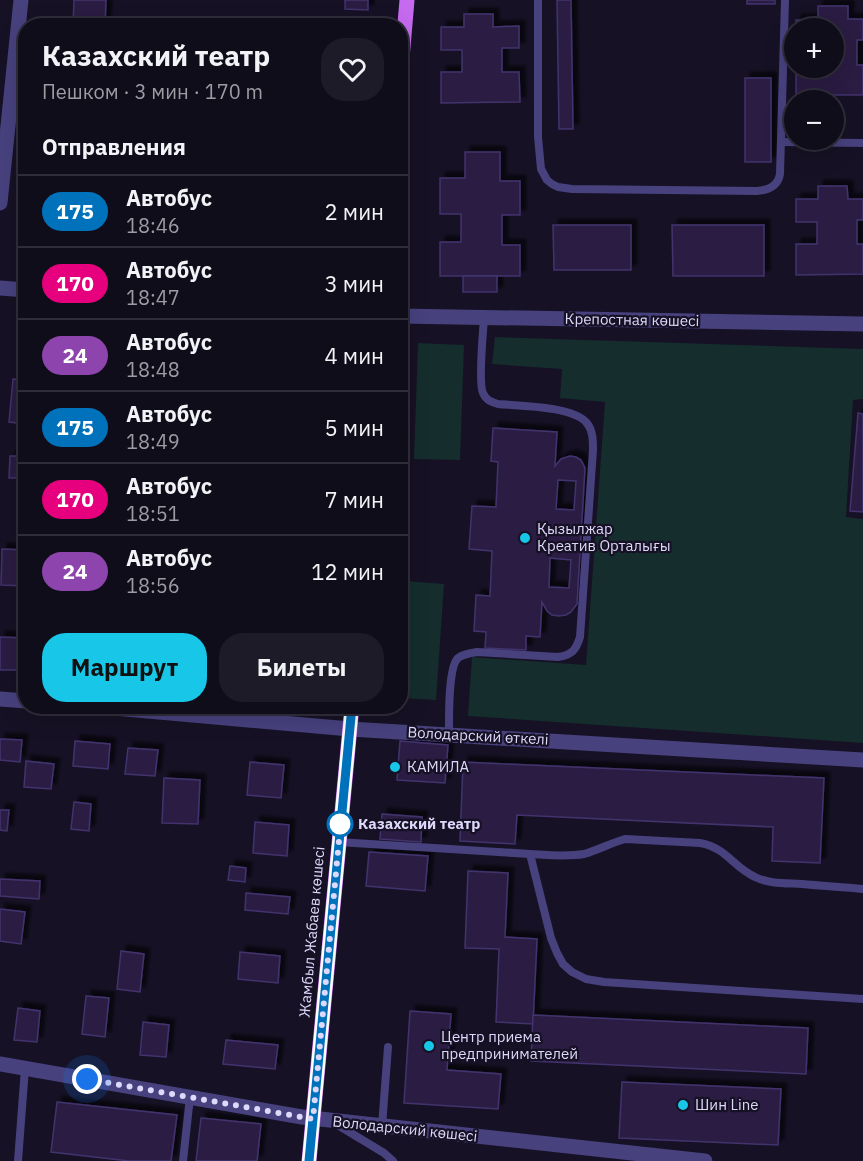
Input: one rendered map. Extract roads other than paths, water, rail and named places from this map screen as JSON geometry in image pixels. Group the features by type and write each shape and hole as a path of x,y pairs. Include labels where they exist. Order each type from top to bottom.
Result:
{"main road":[{"path":"405,18 407,0"},
{"name":"Жамбыл Жабаев көшесі","path":"309,1161 351,714"}],"street":[{"path":"19,18 21,0"},
{"path":"0,203 18,29"},
{"path":"0,288 18,289"},
{"name":"Крепостная көшесі","path":"408,316 863,324"},
{"path":"0,699 18,700"},
{"name":"Володарский өткелі","path":"182,714 350,729 863,760"},
{"name":"Володарский көшесі","path":"0,1064 313,1119 639,1157 705,1161"}],"lane":[{"path":"538,0 539,155 541,170 552,184 572,189 764,190 776,185 779,180 785,0"},
{"path":"782,142 863,143"},
{"path":"449,734 453,667 458,659 477,652 567,656 578,644 581,627 593,450 592,435 588,424 578,415 566,411 498,404 490,402 485,397 481,386 484,318"},
{"path":"338,842 569,856 601,849 613,842 625,840 700,843 712,845 724,852 744,871 758,879 863,889"},
{"path":"530,854 551,938 557,953 563,964 586,979 616,983 863,999"},
{"path":"382,1126 388,1047"},
{"path":"18,1161 25,1068"},
{"path":"183,1161 190,1097"},
{"path":"331,1121 384,1153 393,1161"}],"place":[{"name":"Қызылжар Креатив Орталығы","path":"525,538"},
{"name":"КАМИЛА","path":"395,767"},
{"name":"Казахский театр","path":"340,824"},
{"name":"Центр приема предпринимателей","path":"429,1046"},
{"name":"Шин Line","path":"683,1105"}]}
